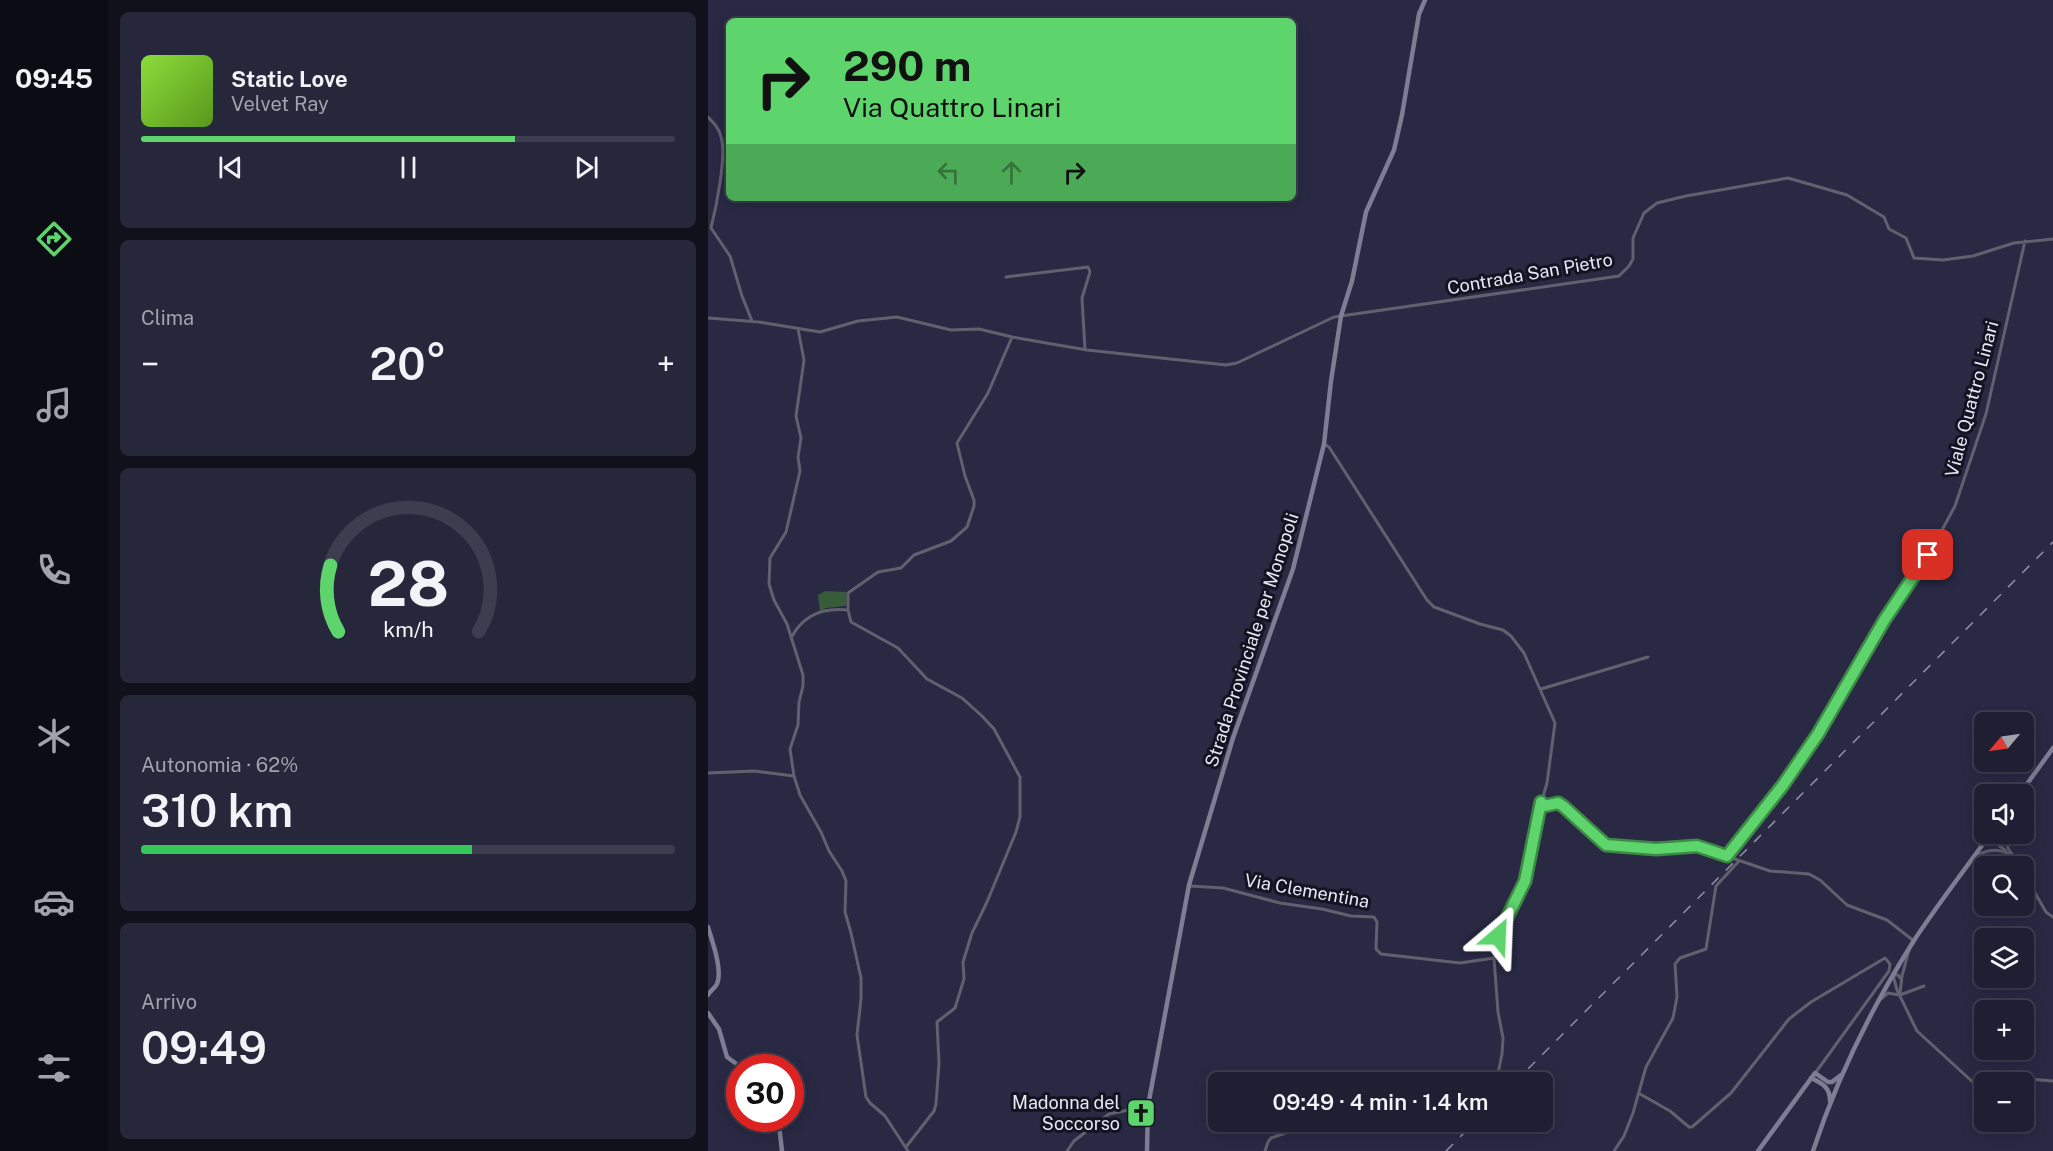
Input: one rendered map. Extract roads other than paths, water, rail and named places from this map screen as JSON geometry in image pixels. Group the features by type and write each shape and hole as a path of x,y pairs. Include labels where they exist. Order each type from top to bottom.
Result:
{"street":[{"name":"Strada Provinciale per Monopoli","path":"1147,1151 1148,1106 1189,885 1233,738 1293,569 1324,444 1341,316 1352,281 1366,212 1394,150 1419,14 1425,0"},
{"path":"708,117 719,129 723,142 718,193 711,228 732,259 742,296 752,321"},
{"name":"Contrada San Pietro","path":"708,318 752,321 824,332 858,321 897,317 951,330 979,329 1085,350 1226,365 1237,363 1313,326 1341,316 1615,277 1623,273 1633,259 1633,238 1644,213 1657,203 1788,178 1847,195 1884,217 1889,229 1906,238 1914,258 1943,260 1973,256 2014,243 2053,239"},
{"name":"Viale Quattro Linari","path":"1727,856 1783,785 1821,729 1885,619 1921,568 1955,506 1986,414 2025,241"},
{"path":"1006,278 1088,267 1090,272 1082,298 1085,350"},
{"path":"798,329 804,360 796,416 801,438 798,457 800,471 786,532 774,551 769,565 771,592 787,624 803,681 798,725 790,749 794,776 800,795 846,881 845,912 861,978 857,1035 858,1057 866,1097 885,1116 908,1151"},
{"path":"906,1147 934,1111 939,1063 937,1022 955,1008 964,979 963,962 972,933 1016,832 1020,817 1020,782 994,729 982,716 957,695 927,679 898,648 851,621 848,610 848,593 883,569 901,568 914,555 951,541 967,527 974,500 957,443 988,393 1012,337"},
{"path":"1324,444 1329,447 1426,600 1434,607 1507,633 1523,650 1550,706 1556,726 1547,783 1525,881 1500,930 1494,958 1498,1012 1503,1038 1498,1072"},
{"path":"791,638 798,624 805,619 831,609 848,610"},
{"path":"1540,689 1648,657"},
{"path":"2027,784 2053,748"},
{"path":"708,773 754,771 794,776"},
{"path":"1541,802 1544,806 1558,803 1563,806 1606,845 1656,849 1697,846 1770,871 1804,873 1814,876 1847,905 1887,920 1914,941"},
{"path":"1814,1151 1843,1073 1893,975 1914,941 1983,844"},
{"path":"1997,844 2009,854"},
{"path":"2006,844 2009,854"},
{"path":"1972,859 1989,850 2009,854"},
{"path":"1614,1151 1624,1136 1640,1094 1647,1067 1667,1031 1676,1007 1675,964 1680,958 1706,949 1716,886 1740,861"},
{"name":"Via Clementina","path":"1189,885 1223,888 1280,903 1350,916 1374,916 1377,921 1376,949 1381,954 1460,963 1494,958"},
{"path":"2034,891 2046,912 2053,917"},
{"path":"708,927 716,955 718,978 717,984 708,995"},
{"path":"1900,995 1901,979 1910,948"},
{"path":"1640,1094 1692,1127 1731,1093 1789,1019 1811,1002 1885,958 1890,964 1889,971 1758,1151"},
{"path":"1893,975 1898,975 1901,979"},
{"path":"1893,975 1897,990 1914,1028 1974,1083"},
{"path":"1880,999 1888,993 1900,995 1924,986"},
{"path":"708,1012 719,1029 726,1054"},
{"path":"1815,1073 1830,1083 1843,1073"},
{"path":"1811,1078 1828,1089 1829,1106"},
{"path":"2034,1080 2053,1081"},
{"path":"1067,1151 1074,1142 1109,1114 1148,1106"},
{"path":"780,1132 782,1151"},
{"path":"1264,1151 1271,1138 1288,1132"}],"railway":[{"path":"1525,1072 2053,542"},
{"path":"1446,1151 1465,1132"}],"place":[{"name":"Madonna del Soccorso","path":"1141,1113"}]}
